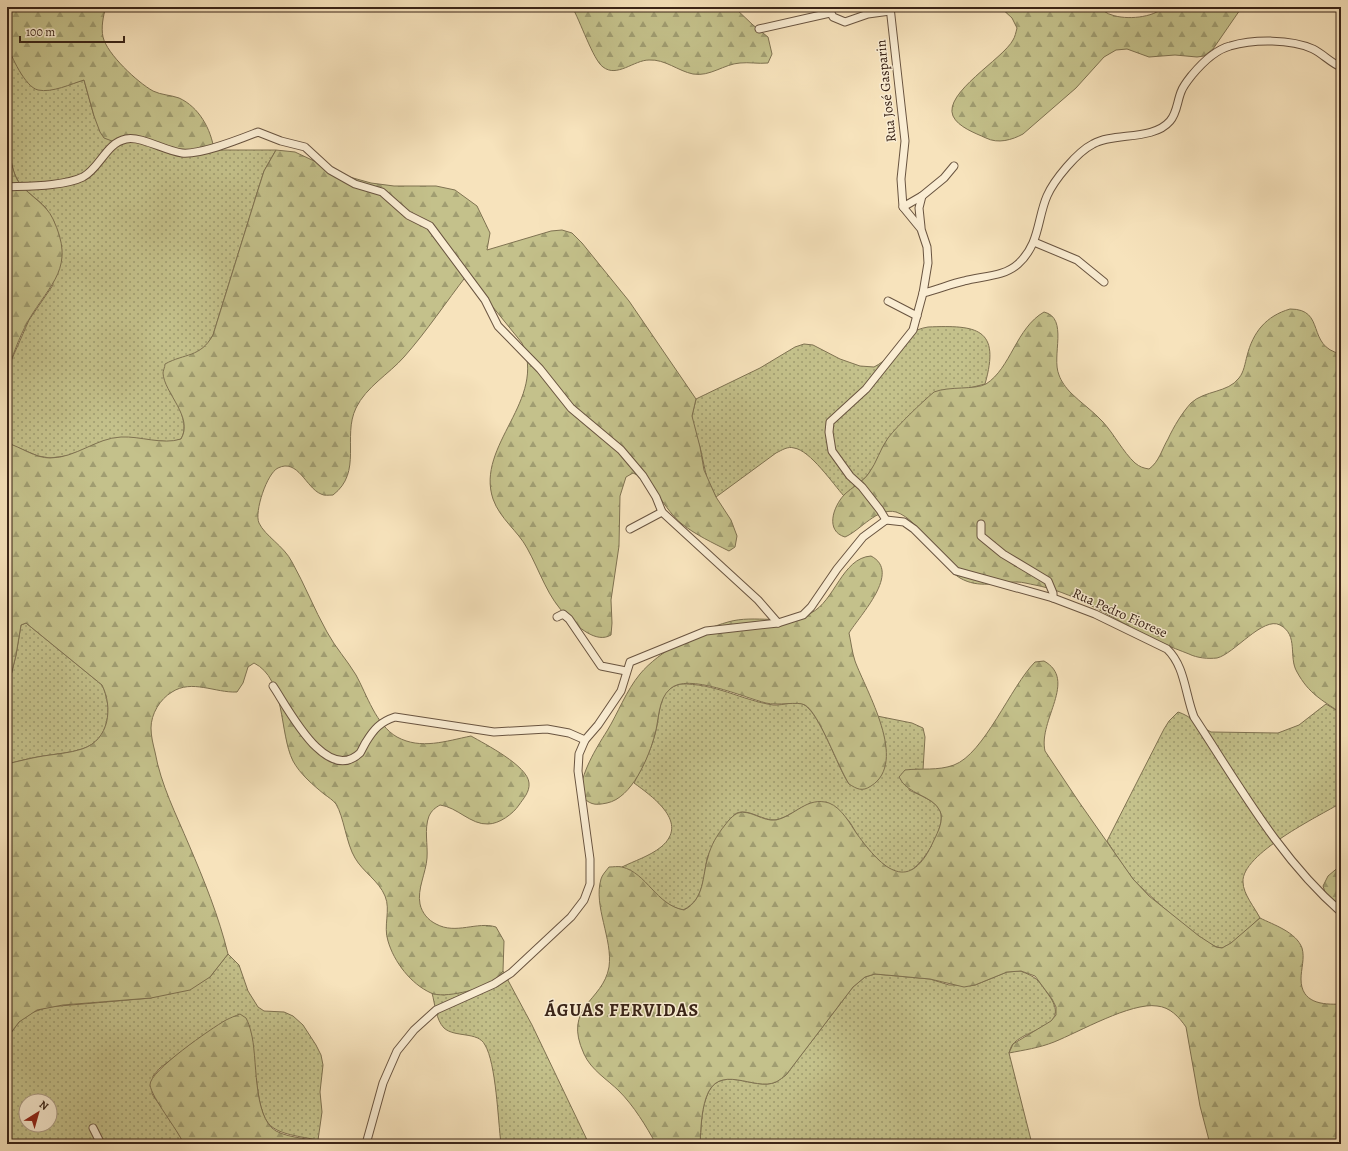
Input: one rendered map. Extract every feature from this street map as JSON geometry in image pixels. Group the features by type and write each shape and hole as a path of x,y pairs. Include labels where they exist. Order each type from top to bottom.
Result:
{"street":[{"path":"759,29 829,10 833,17 845,22 868,14 890,9"},
{"name":"Rua José Gasparin","path":"890,9 905,141 901,179 903,207"},
{"path":"923,293 964,281 1006,272 1018,265 1034,242 1047,197 1055,181 1093,144 1140,134 1161,127 1170,121 1175,112 1181,91 1206,59 1230,46 1288,41 1314,50 1333,64 1341,67"},
{"path":"7,187 59,183 83,177 115,143 127,139 145,142 181,153 195,153 258,132 281,141 305,147 330,170 355,184 382,192 408,215 430,226 484,300 498,326 540,369 571,408 621,450 643,476 656,497 662,512 758,600 778,623"},
{"path":"921,229 903,207 922,196 940,182 954,166"},
{"path":"366,1144 383,1084 397,1051 414,1030 436,1010 494,984 511,973 571,917 584,900 590,884 590,859 578,771 579,754 585,740 603,719 621,691 630,662 706,631 778,623 803,615 811,607 837,569 863,537 886,520 862,487 850,476 832,451 829,432 830,422 866,389 913,330 923,293 928,263 927,247 921,229 919,208 922,196"},
{"path":"1034,242 1077,260 1104,282"},
{"path":"888,301 917,316"},
{"path":"630,529 662,512"},
{"name":"Rua Pedro Fiorese","path":"886,520 904,522 914,529 956,571 1053,598 1101,617 1167,649 1175,656 1180,665 1187,699 1194,717 1276,842 1322,895 1341,912"},
{"path":"981,524 981,536 1003,554 1048,581 1053,593 1053,598"},
{"path":"557,617 563,614 569,619 601,666 626,671"},
{"path":"273,686 308,739 320,753 334,760 346,761 360,752 374,729 382,722 395,717 494,732 547,729 564,732 585,740"},
{"path":"93,1128 101,1144"}],"green space":[{"path":"7,7 106,7 102,33 106,44 116,59 146,87 156,92 179,98 192,107 207,127 214,150 191,153 130,141 112,141 104,138 94,116 84,80 61,88 43,91 33,88 28,83 15,63 7,44"},
{"path":"572,7 734,7 768,37 772,54 768,63 734,64 705,74 693,74 655,60 643,61 620,70 608,70 599,63 595,56"},
{"path":"1000,7 1098,7 1107,13 1118,17 1132,18 1153,14 1164,7 1242,7 1213,49 1204,56 1197,57 1175,55 1149,57 1127,49 1116,50 1104,57 1076,88 1023,134 1010,139 995,141 972,132 955,120 952,107 957,97 965,87 998,57 1014,39 1017,28 1012,18"},
{"path":"7,43 22,75 52,89 84,80 94,116 130,141 214,150 276,150 264,171 213,335 207,345 199,352 189,356 166,383 183,418 184,433 181,439 172,442 161,441 80,451 66,456 50,458 38,456 7,443 7,375 11,361 29,320 53,285 46,208 19,182 11,164 8,148 6,112"},
{"path":"7,147 17,180 24,189 50,214 59,236 62,250 58,274 28,321 13,354 7,375"},
{"path":"276,150 295,152 346,176 371,183 394,186 436,186 455,190 477,206 490,233 487,250 551,231 562,230 572,233 582,243 629,301 696,399 692,416 704,470 716,497 731,520 737,536 735,547 729,551 687,528 676,518 653,489 641,477 633,473 626,477 620,496 619,546 611,600 611,635 599,637 587,633 560,609 549,593 527,548 504,519 493,499 490,479 494,460 501,441 520,403 526,384 527,364 522,343 467,275 429,327 412,347 398,363 360,400 352,419 350,465 342,486 333,495 324,495 316,491 296,470 291,467 285,466 278,468 270,477 262,493 258,510 258,518 262,528 289,556 330,638 356,675 383,725 390,732 406,741 424,744 443,742 471,736 505,756 527,776 529,786 526,795 513,812 505,818 492,824 482,824 446,806 440,805 430,814 426,832 427,858 419,898 422,910 430,920 444,927 496,927 504,941 503,971 493,982 487,985 472,990 444,995 437,995 424,989 404,972 394,957 388,941 386,930 387,901 385,896 379,886 355,858 349,845 339,809 336,804 307,779 293,761 277,694 272,681 264,671 254,663 248,667 243,683 237,692 196,687 180,688 168,695 160,703 154,712 151,723 152,740 161,776 169,799 211,899 228,954 210,977 190,990 151,998 63,1005 37,1010 19,1022 7,1038 7,764 38,757 73,752 91,745 104,731 108,713 102,685 26,623 21,625 16,655 7,692 7,443 44,458 50,458 69,455 112,438 129,437 159,441 174,441 181,439 184,431 184,422 165,381 163,373 165,364 192,354 203,348 213,335 264,171"},
{"path":"1290,309 1301,311 1309,315 1323,344 1330,350 1341,354 1341,460 1338,478 1341,484 1341,713 1316,696 1306,686 1294,666 1289,634 1286,629 1280,625 1273,624 1257,630 1232,650 1217,658 1199,657 1155,640 1075,598 1049,588 1022,582 981,584 960,578 943,563 914,524 896,512 889,511 882,513 869,520 845,537 835,530 833,524 834,512 840,500 847,492 867,476 888,438 916,408 934,392 947,389 975,387 986,384 995,377 1002,368 1020,338 1034,319 1044,312 1051,316 1056,322 1058,330 1057,367 1064,384 1071,393 1103,422 1126,454 1135,463 1149,469 1158,459 1184,411 1191,403 1203,396 1223,389 1234,383 1242,373 1250,347 1257,332 1274,316"},
{"path":"928,327 960,327 972,329 981,334 987,341 990,351 985,384 926,399 884,445 875,465 866,477 844,496 814,461 800,450 790,448 776,453 716,497 707,479 700,447 693,427 692,416 696,399 760,368 795,347 804,344 813,345 840,359 860,366 874,367 882,362 910,334"},
{"path":"1341,460 1341,484 1338,478 1338,472"},
{"path":"871,556 879,563 882,572 881,583 869,605 849,633 855,661 875,707 886,744 886,761 882,775 871,786 865,789 860,789 849,784 816,718 805,705 798,703 771,704 716,688 689,683 678,685 670,689 663,698 652,743 644,765 632,785 616,800 607,803 595,804 589,802 580,795 583,778 589,762 626,695 648,665 680,642 705,630 728,622 749,619 791,619 811,613 826,599 853,564 861,559"},
{"path":"26,623 102,685 107,703 107,722 104,731 98,738 91,745 82,749 7,764 7,692 16,655 21,625"},
{"path":"1044,661 1054,669 1058,679 1055,702 1044,739 1045,751 1133,879 1149,896 1199,936 1216,947 1222,948 1231,943 1260,918 1290,933 1299,942 1303,952 1301,979 1302,987 1305,993 1309,998 1320,1003 1341,1004 1341,1144 1210,1144 1200,1106 1186,1027 1174,1013 1166,1008 1146,1006 1133,1009 1105,1019 1048,1044 1032,1049 1009,1053 1013,1044 1051,1021 1056,1015 1056,1007 1052,999 1035,976 1021,971 1007,972 975,985 964,987 930,979 875,974 865,977 853,987 786,1075 776,1082 767,1084 757,1084 728,1079 719,1081 712,1087 706,1098 703,1109 700,1144 656,1144 630,1103 587,1060 579,1038 578,1025 581,1015 605,979 609,967 608,945 599,900 599,889 604,873 609,867 620,867 631,870 666,902 674,907 684,910 696,900 702,886 706,864 713,844 722,829 734,815 743,812 766,819 776,820 814,802 829,803 834,805 877,858 886,866 896,871 906,872 916,867 925,857 936,837 940,826 941,815 937,806 932,801 908,788 899,777 905,770 948,767 965,758 976,748 1026,673 1035,662"},
{"path":"680,684 705,686 761,703 773,705 795,703 803,704 812,712 818,721 849,784 878,779 882,771 885,748 883,732 877,716 912,723 923,728 925,737 923,770 915,769 909,790 934,803 940,810 940,826 931,847 917,866 909,872 902,874 896,873 884,865 871,852 845,817 833,811 811,803 780,819 775,820 766,819 751,813 741,812 733,816 719,834 711,849 707,859 701,888 695,900 690,906 683,910 666,903 622,867 647,856 661,847 669,838 672,829 666,811 659,803 634,783 651,747 660,706 664,695 670,688"},
{"path":"1326,704 1341,713 1341,803 1283,837 1267,848 1254,860 1246,871 1243,882 1247,896 1260,918 1226,946 1222,948 1215,946 1204,940 1162,907 1139,885 1116,856 1107,841 1164,729 1169,721 1178,712 1187,716 1211,732 1278,733 1299,725"},
{"path":"1341,865 1341,911 1327,898 1323,886 1328,876"},
{"path":"228,954 239,965 248,991 258,1007 264,1011 284,1012 293,1016 303,1025 321,1055 323,1065 320,1092 322,1112 318,1140 288,1134 270,1126 261,1109 256,1078 194,1042 160,1068 153,1076 152,1094 172,1122 184,1144 7,1144 7,1038 19,1022 28,1014 48,1007 151,998 210,977"},
{"path":"503,971 532,1025 589,1144 501,1144 492,1065 485,1045 482,1041 472,1036 449,1031 441,1025 439,1021 432,993 444,995 494,981"},
{"path":"1020,971 1034,977 1039,982 1054,1005 1055,1014 1052,1020 1046,1025 1020,1038 1013,1044 1009,1053 1032,1144 700,1144 703,1109 706,1098 712,1087 719,1081 728,1079 757,1084 767,1084 776,1082 786,1075 853,987 865,977 875,974 930,979 949,985 975,985 1007,972"},
{"path":"240,1014 246,1018 251,1030 259,1100 268,1124 282,1134 329,1144 184,1144 155,1098 150,1085 152,1079 159,1070 182,1050 226,1020"}],"district":[{"name":"ÁGUAS FERVIDAS","path":"622,1010"}]}
